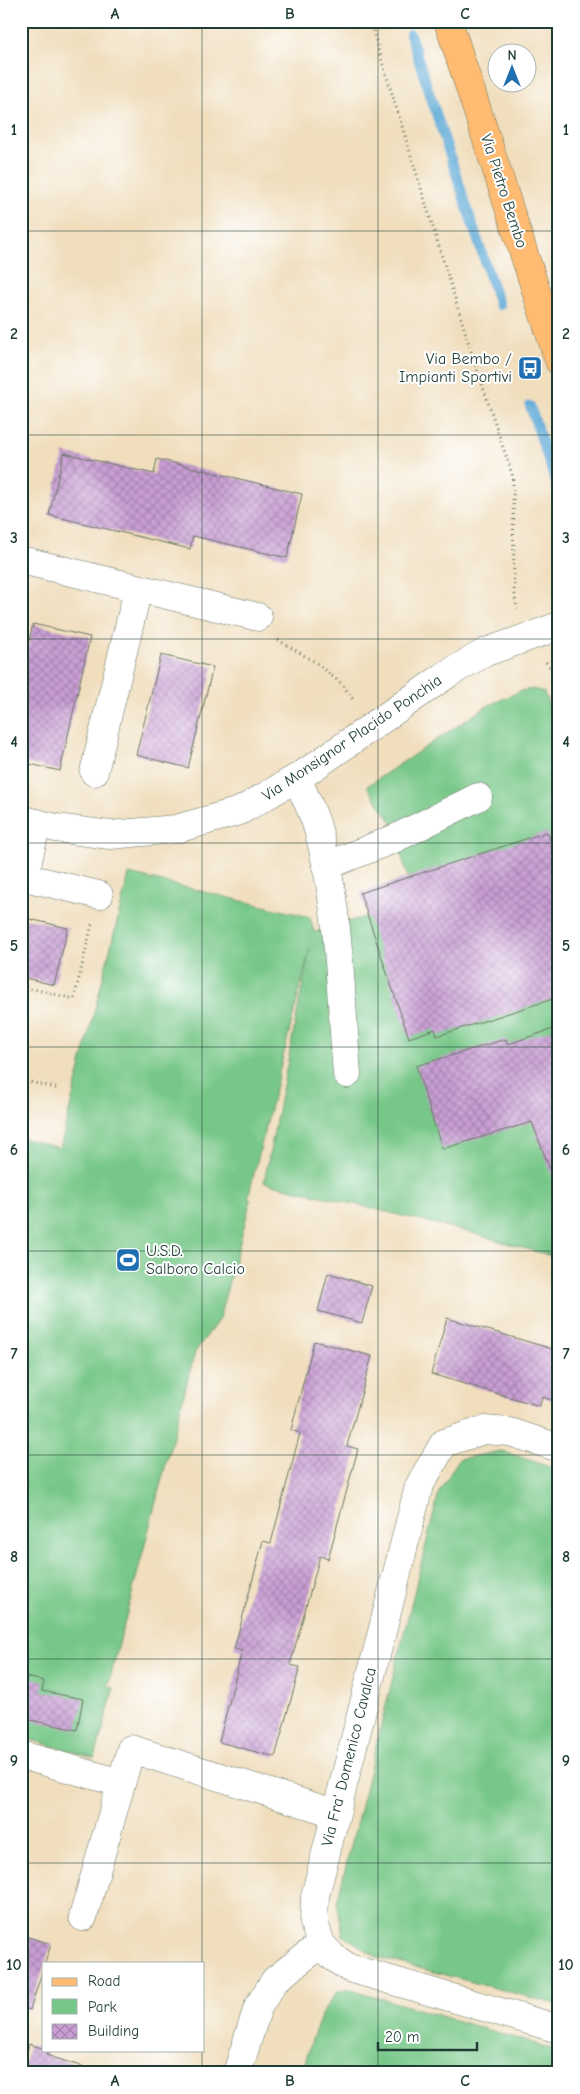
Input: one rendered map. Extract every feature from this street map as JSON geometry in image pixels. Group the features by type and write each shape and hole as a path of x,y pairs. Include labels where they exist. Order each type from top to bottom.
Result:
{"main road":[{"name":"Via Pietro Bembo","path":"448,21 559,361"}],"street":[{"path":"21,560 258,618"},
{"path":"94,772 138,588"},
{"name":"Via Monsignor Placido Ponchia","path":"29,821 110,835 176,829 240,811 297,778 449,673 486,652 559,626"},
{"path":"297,778 316,822 326,866 336,926 347,1074"},
{"path":"326,866 396,838 478,797"},
{"path":"29,821 23,877 99,896"},
{"name":"Via Fra' Domenico Cavalca","path":"321,1944 314,1923 315,1896 334,1813 419,1486 444,1443 484,1430 510,1432 559,1448"},
{"path":"83,1917 131,1749 334,1813"},
{"path":"21,1755 121,1783"},
{"path":"238,2070 258,2007 275,1980 321,1944 333,1957 349,1968 559,2029"}],"path":[{"path":"376,21 373,32 472,354 513,477 514,588 518,613"},
{"path":"258,618 280,643 315,662 343,685 356,704 363,699"},
{"path":"543,661 553,670 559,685"},
{"path":"21,986 74,999 99,896"},
{"path":"21,1080 56,1088"}],"green space":[{"path":"533,689 544,692 559,735 559,1258 468,1232 264,1182 310,948 248,1198 251,1200 219,1319 195,1352 108,1686 114,1688 95,1758 21,1737 21,1138 60,1148 129,874 310,917 314,932 368,916 408,878 392,823 367,786 489,705 521,691"},
{"path":"502,1451 559,1470 559,2005 377,1957 343,1935 337,1902 439,1492 459,1459"},
{"path":"350,1989 559,2051 559,2073 302,2073 315,2030 324,2011 337,1992"}],"building":[{"path":"64,453 154,474 157,459 302,494 287,558 193,536 190,549 49,515"},
{"path":"33,624 90,637 60,771 21,762 21,674"},
{"path":"161,655 213,667 188,768 136,755"},
{"path":"547,832 559,863 559,997 437,1036 435,1029 409,1038 360,893"},
{"path":"21,917 68,928 54,985 21,977"},
{"path":"559,1027 559,1194 532,1122 442,1149 416,1066 506,1039 508,1044"},
{"path":"328,1273 372,1286 362,1323 318,1311"},
{"path":"447,1318 556,1350 559,1341 559,1402 542,1397 540,1406 431,1374"},
{"path":"314,1341 372,1356 347,1446 358,1449 328,1559 320,1556 290,1665 300,1667 275,1757 219,1742 242,1651 234,1649 263,1541 271,1543 300,1433 291,1430"},
{"path":"21,1676 44,1681 42,1691 83,1699 77,1730 21,1718"},
{"path":"21,1935 51,1944 45,1962 42,1962 42,1972 30,2010 21,2007"},
{"path":"29,2044 42,2048 42,2052 47,2052 46,2055 102,2073 37,2073 23,2068"}],"waterway":[{"path":"410,34 499,305"},
{"path":"530,406 559,492"}],"place":[{"name":"Via Bembo / Impianti Sportivi","path":"530,368"},
{"name":"U.S.D. Salboro Calcio","path":"128,1260"}]}
